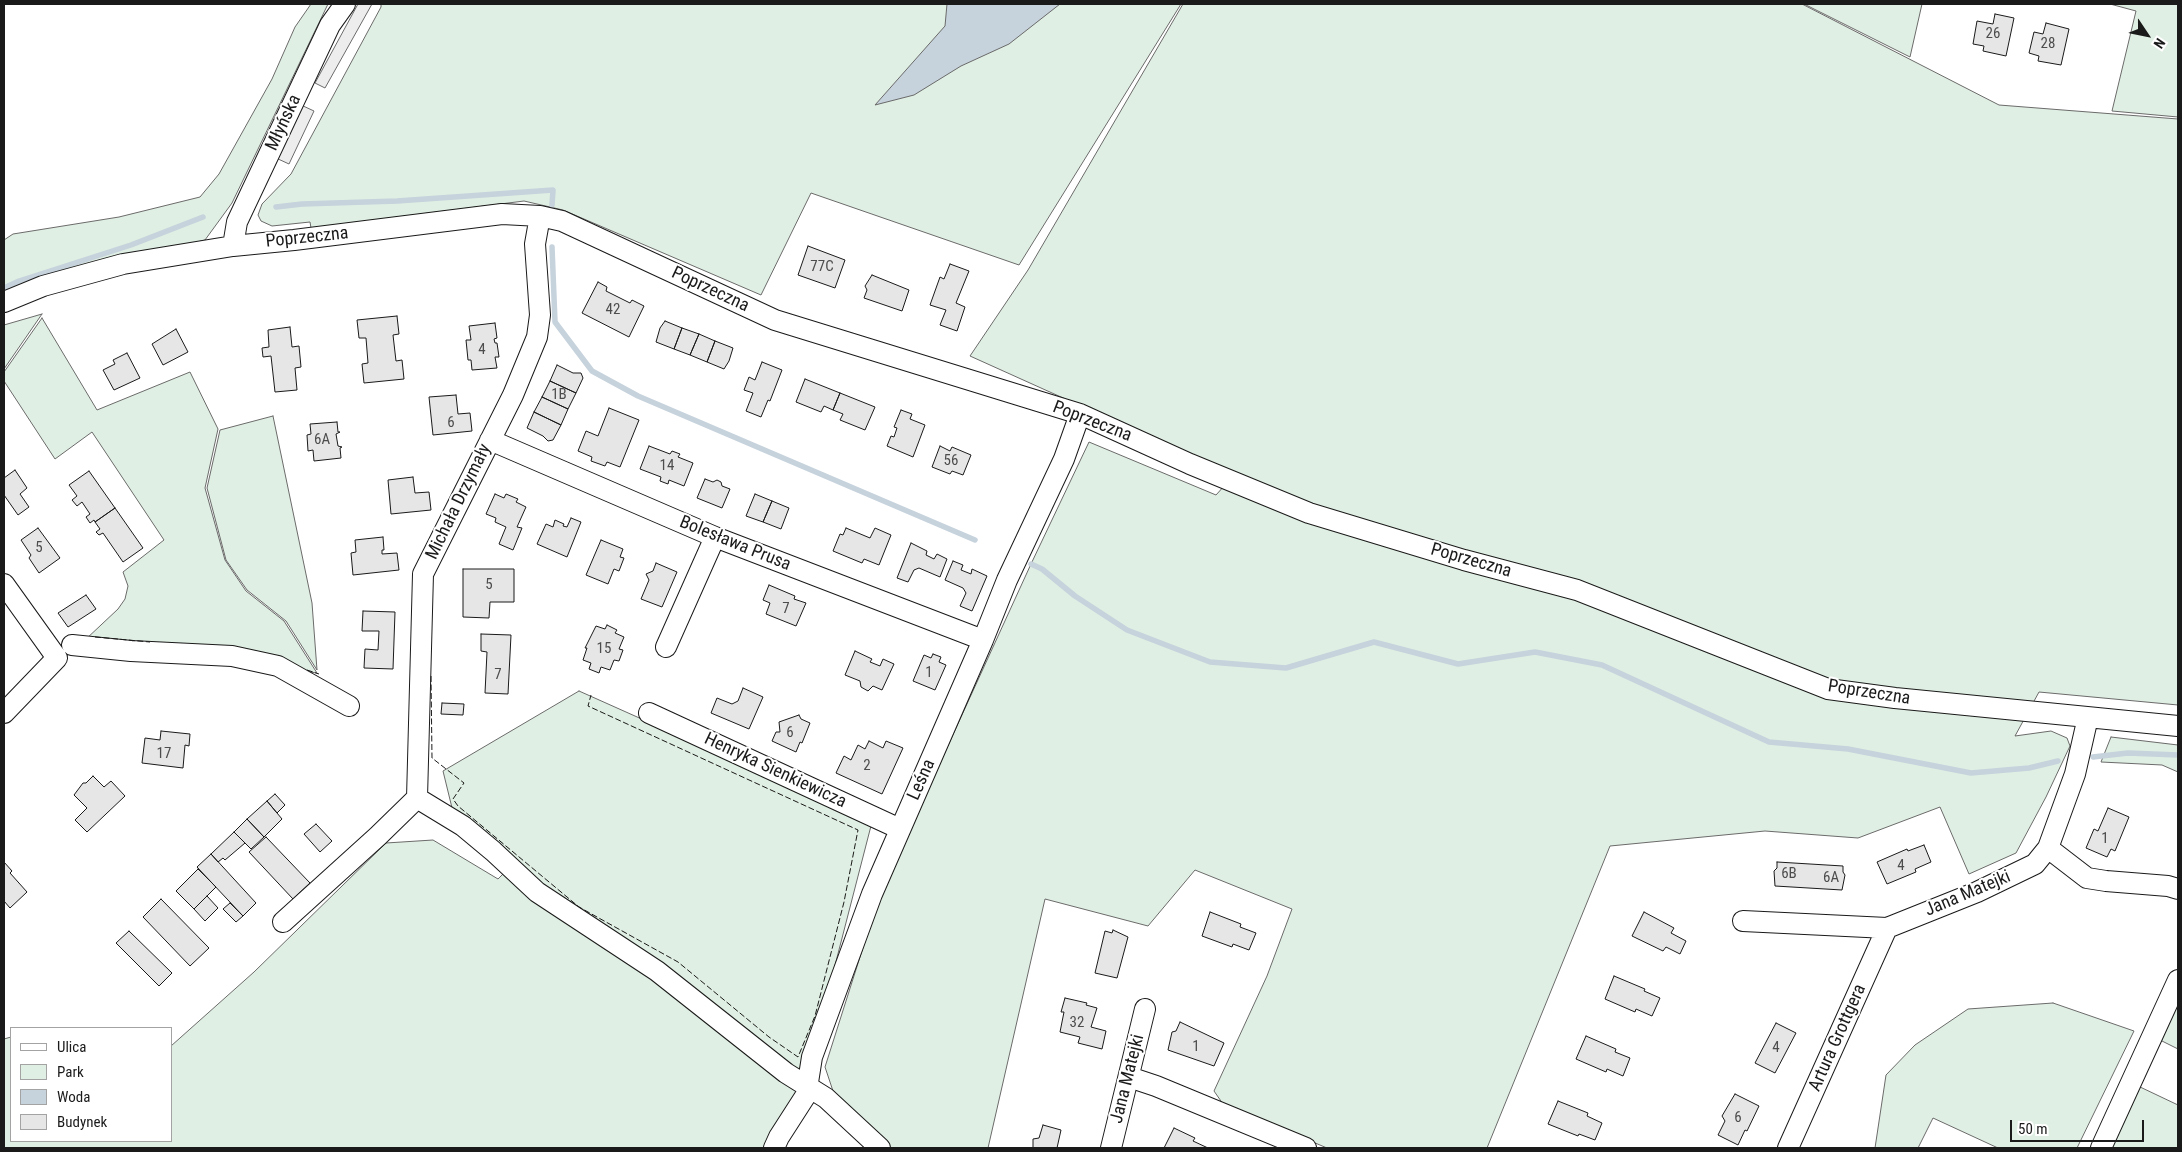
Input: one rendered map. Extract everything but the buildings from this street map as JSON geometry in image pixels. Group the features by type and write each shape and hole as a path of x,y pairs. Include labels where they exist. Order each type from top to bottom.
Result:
{"street":[{"name":"Młyńska","path":"233,246 237,222 330,26 345,4"},
{"name":"Poprzeczna","path":"4,302 43,286 123,264 233,246 502,214 540,216 562,221 775,320 1080,414 1190,464 1309,513 1464,560 1577,590 1828,689 1895,698 2178,726"},
{"name":"Michała Drzymały","path":"417,798 424,574 512,395 537,337 540,315 534,244 540,216"},
{"name":"Leśna","path":"774,1148 806,1095 812,1057 872,894 983,640 1007,580 1064,459 1080,414"},
{"name":"Bolesława Prusa","path":"490,440 715,537 983,640"},
{"path":"666,647 715,537"},
{"path":"4,584 57,658 4,713"},
{"path":"72,645 241,658 278,666 349,706"},
{"name":"Henryka Sienkiewicza","path":"649,713 900,829"},
{"name":"Jana Matejki","path":"1743,921 1887,928 1977,892 2035,864 2048,848 2075,774 2088,717"},
{"path":"283,922 417,798 463,826 537,892 657,971 786,1073 826,1098 880,1148"},
{"path":"2048,848 2086,878 2168,886 2178,889"},
{"name":"Artura Grottgera","path":"1788,1148 1887,928"},
{"path":"2100,1148 2178,980"},
{"name":"Jana Matejki","path":"1110,1148 1145,1009"},
{"path":"1129,1077 1156,1086 1306,1148"}],"green space":[{"path":"311,4 328,4 232,203 205,240 4,294 4,240 13,234 119,217 200,197 219,174 272,79 295,27"},
{"path":"381,4 1181,4 1019,265 811,193 761,295 563,210 524,201 311,228 310,222 272,226 261,221 258,215 262,204 291,174"},
{"path":"1183,4 1802,4 1999,105 2178,119 2178,705 2039,692 2015,736 2051,731 2067,738 2070,746 2046,797 2016,853 1969,874 1940,807 1858,838 1765,831 1610,846 1487,1148 1327,1148 1223,1104 1214,1091 1267,976 1292,909 1195,870 1148,926 1045,899 988,1148 886,1148 833,1091 825,1067 880,894 1089,442 1216,495 1234,475 970,356 1028,270"},
{"path":"1804,4 1922,4 1910,57"},
{"path":"2110,4 2178,4 2178,117 2112,111 2136,11"},
{"path":"42,314 4,369 4,325"},
{"path":"42,318 97,410 190,372 218,429 205,488 225,560 246,591 284,621 317,673 85,640 118,609 125,599 128,586 123,572 164,540 92,432 55,459 4,381 4,372"},
{"path":"273,416 312,603 317,670 286,621 247,590 226,560 207,488 220,430"},
{"path":"579,691 872,822 817,1035 791,1085 807,1093 782,1148 4,1148 4,1039 10,1037 10,1142 172,1142 172,1045 254,972 386,843 433,840 498,879 512,865 453,812 443,771"},
{"path":"2111,737 2178,745 2178,772 2162,765 2101,762"},
{"path":"2178,999 2178,1049 2160,1040"},
{"path":"2053,1003 2134,1031 2077,1148 1998,1148 1933,1118 1918,1148 1875,1148 1886,1075 1915,1045 1968,1009"},
{"path":"2138,1086 2178,1105 2178,1148 2108,1148"}],"shaded area":[{"path":"358,4 372,4 325,88 315,83"},
{"path":"301,105 314,111 289,164 276,158"}],"water":[{"path":"947,4 1060,4 1009,44 961,66 914,95 875,105 945,26"}],"waterway":[{"path":"276,207 553,190 552,205"},
{"path":"4,288 19,281 131,245 203,217"},
{"path":"552,247 555,322 592,371 638,396 975,540"},
{"path":"1031,564 1042,569 1075,596 1127,630 1210,662 1286,668 1374,642 1458,664 1535,652 1602,665 1769,742 1848,749 1971,773 2029,768 2058,761"},
{"path":"2093,757 2128,753 2178,755"}],"fence":[{"path":"95,637 150,642"},
{"path":"307,670 319,674"},
{"path":"431,676 432,758 464,783 453,799 458,806 579,907 678,962 769,1037 798,1057 815,1016 844,902 858,830 588,706 591,695"}]}
